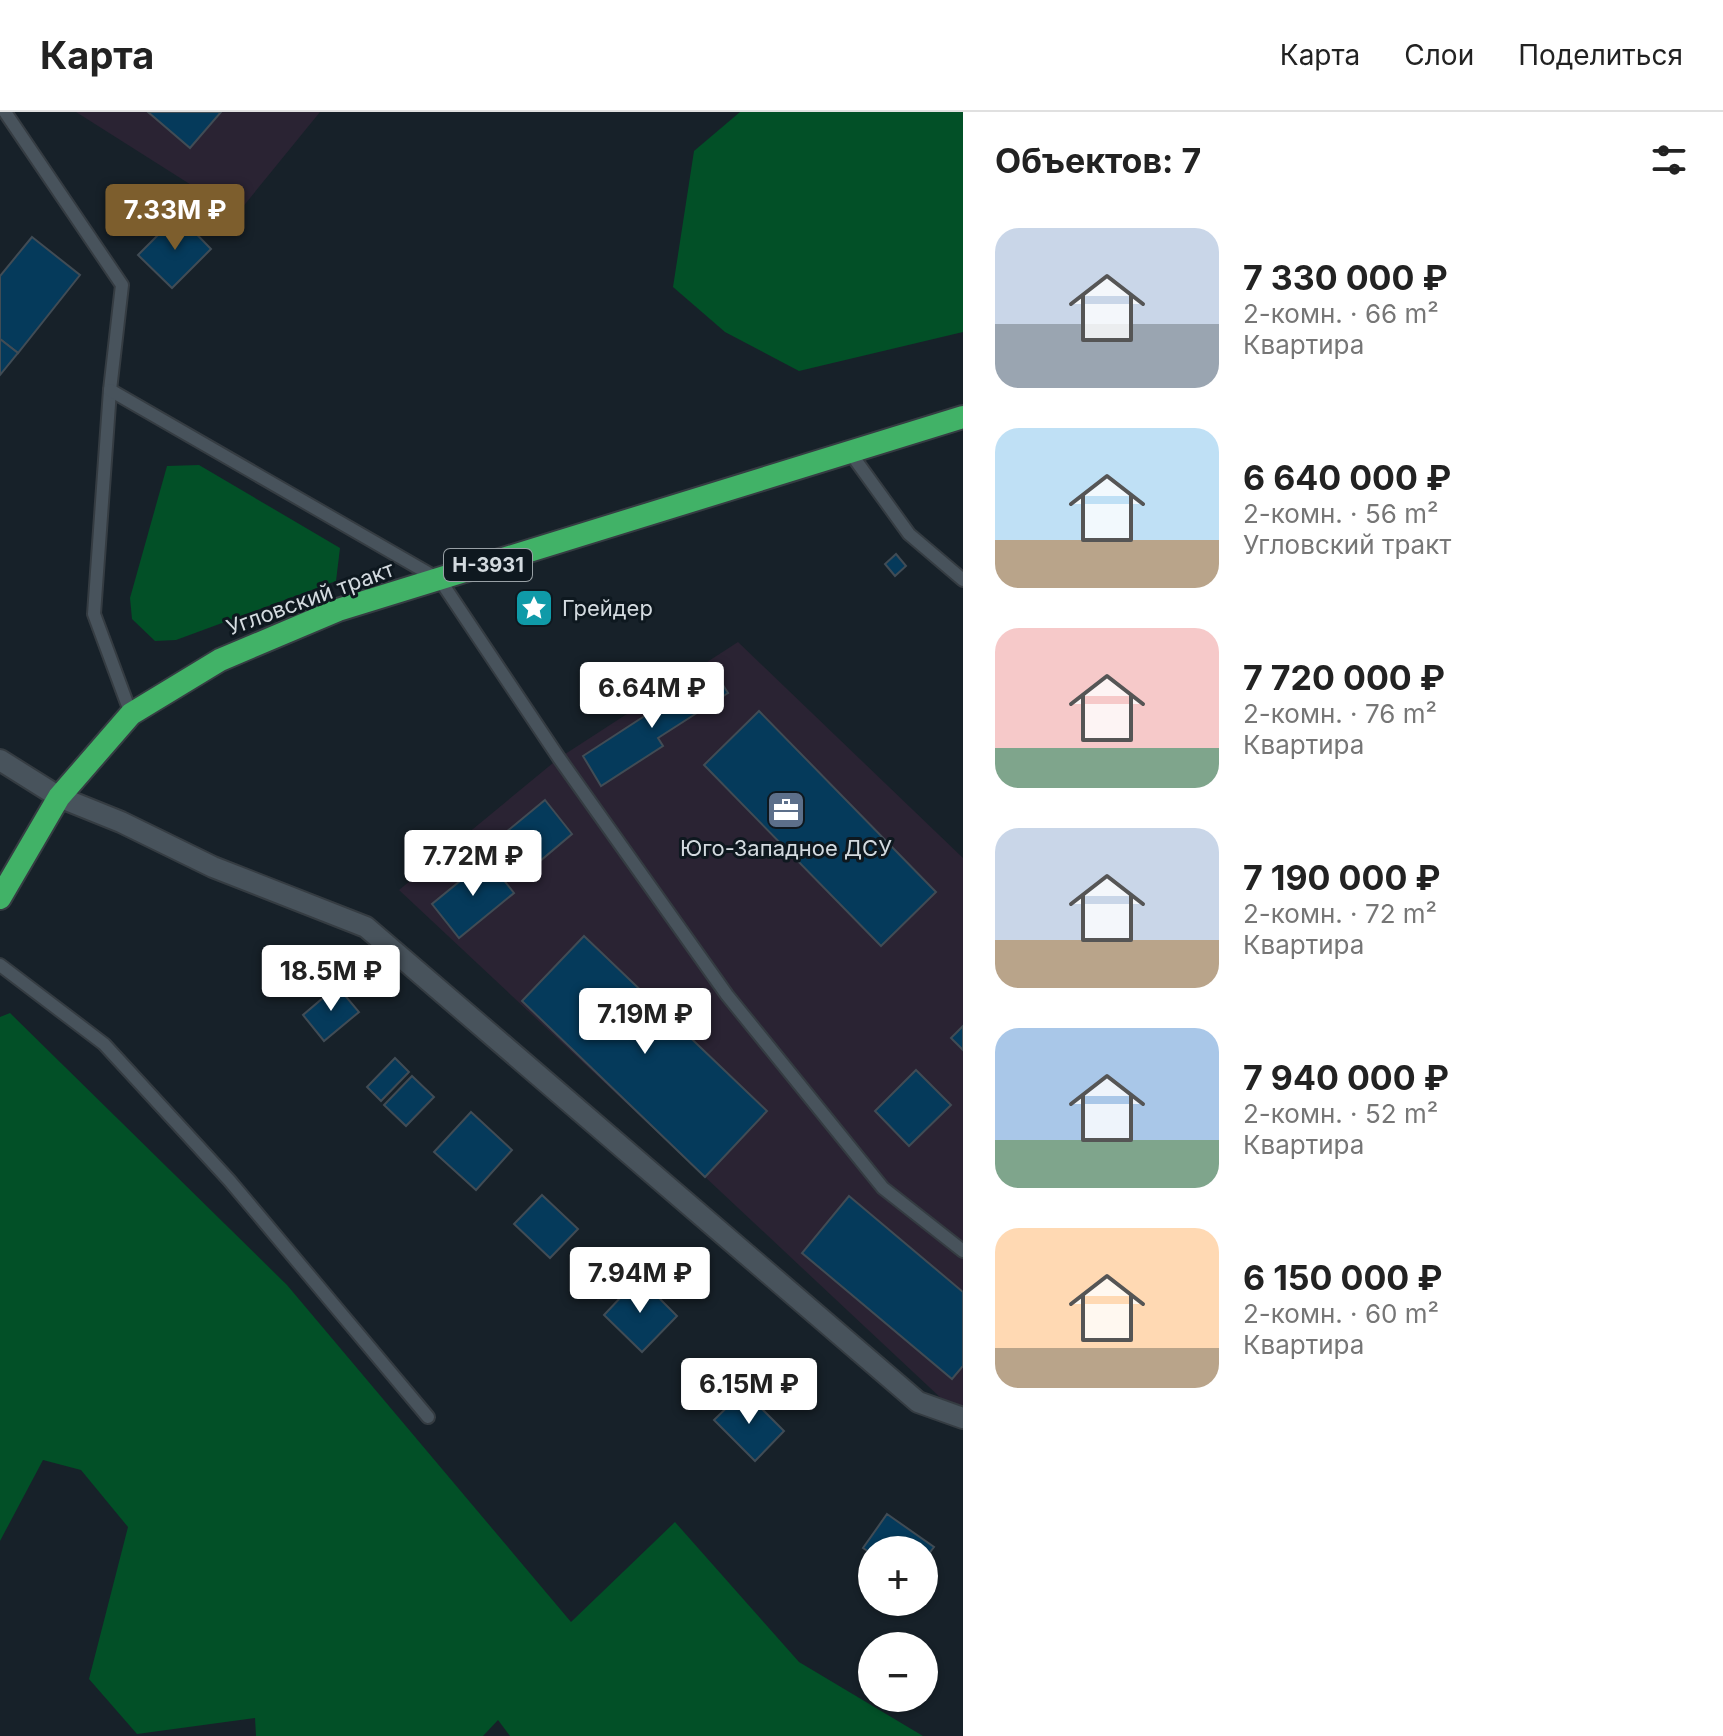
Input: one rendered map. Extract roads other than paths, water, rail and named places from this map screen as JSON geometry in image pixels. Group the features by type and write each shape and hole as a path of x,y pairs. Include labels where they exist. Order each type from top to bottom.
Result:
{"highway":[{"name":"Угловский тракт","path":"0,898 59,797 131,714 220,660 338,610 963,417"}],"street":[{"path":"0,760 59,797 121,822 213,867 366,927 918,1402 963,1418"}],"lane":[{"path":"5,112 122,285 110,390 94,614 131,714"},
{"path":"110,390 440,580 559,758 727,995 883,1188 963,1251"},
{"path":"849,451 909,534 963,580"},
{"path":"0,965 104,1044 229,1180 428,1417"}],"place":[{"name":"Грейдер","path":"534,608"},
{"name":"Юго-Западное ДСУ","path":"786,810"}]}
